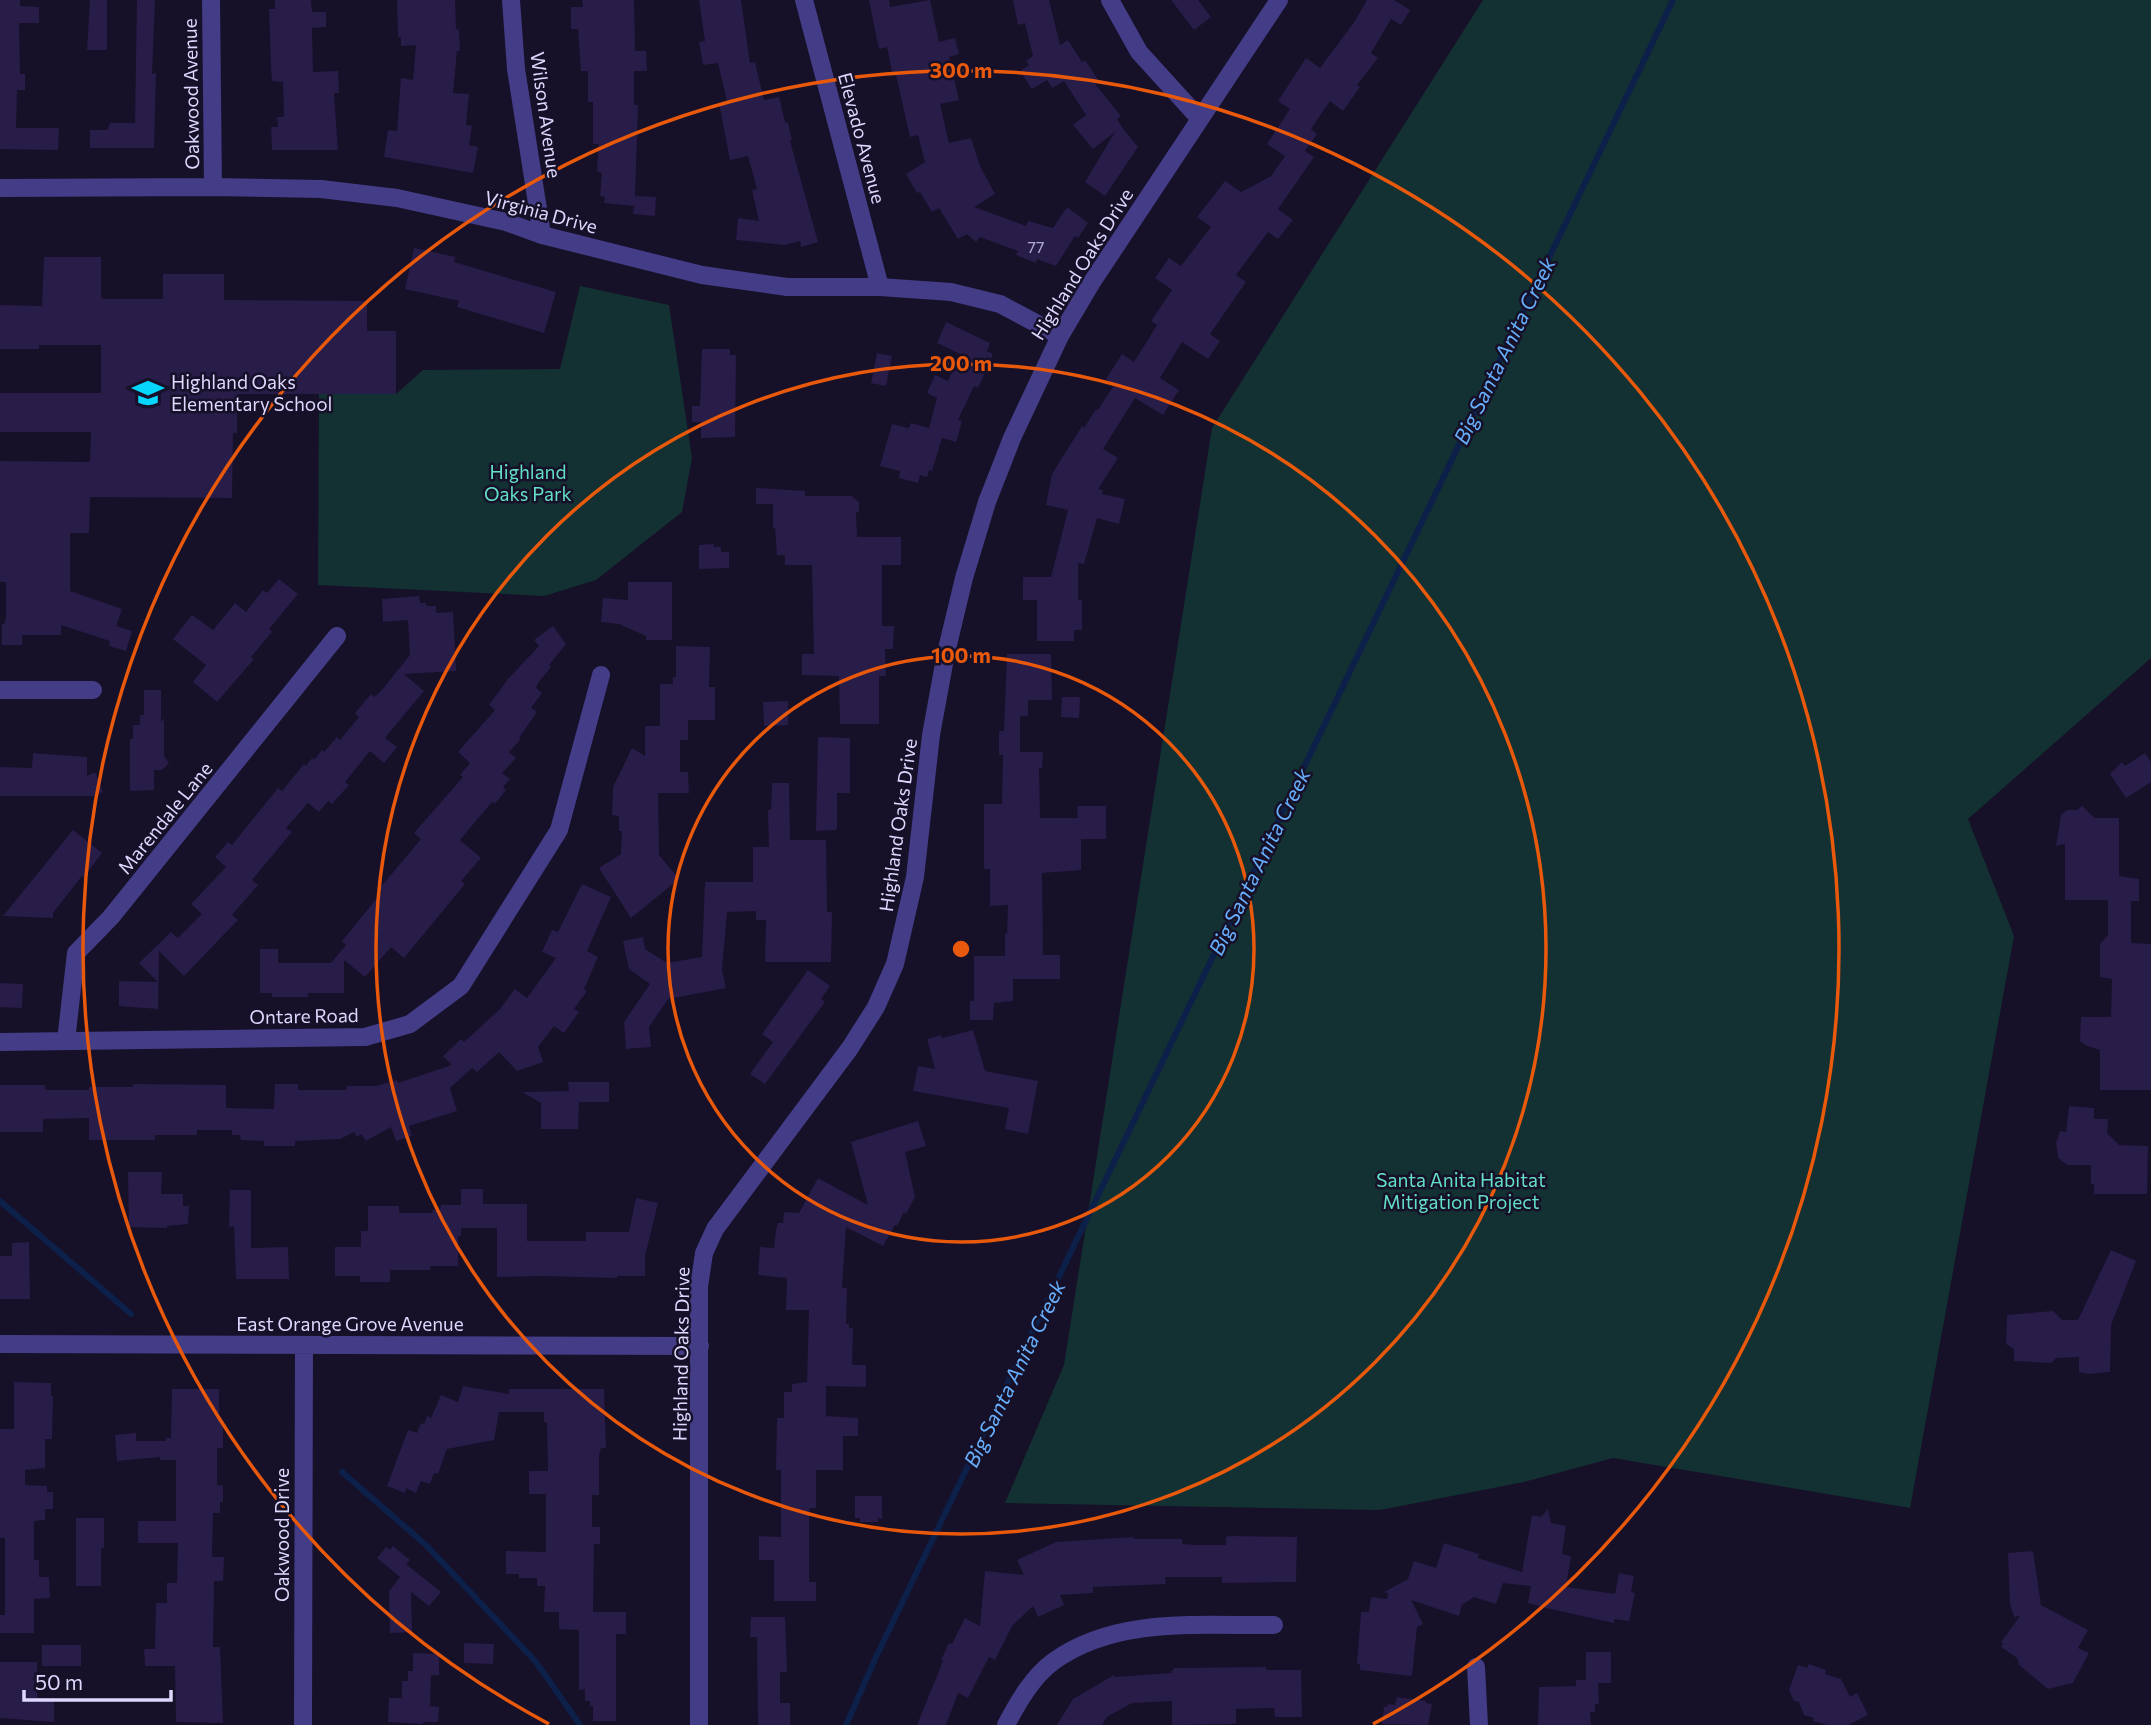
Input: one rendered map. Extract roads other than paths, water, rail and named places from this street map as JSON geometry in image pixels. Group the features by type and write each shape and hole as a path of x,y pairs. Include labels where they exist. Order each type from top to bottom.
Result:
{"street":[{"name":"Oakwood Avenue","path":"211,0 213,187"},
{"name":"Wilson Avenue","path":"511,0 516,69 542,235"},
{"name":"Elevado Avenue","path":"804,0 880,287"},
{"path":"1110,0 1139,52 1199,118"},
{"name":"Highland Oaks Drive","path":"699,1725 701,1271 705,1253 715,1229 850,1048 876,1007 895,964 915,877 931,735 946,653 964,578 987,502 1012,438 1060,336 1092,282 1279,0"},
{"name":"Virginia Drive","path":"0,188 321,189 397,198 506,222 542,235 702,275 787,287 880,287 951,292 1000,304 1060,336"},
{"name":"Marendale Lane","path":"66,1041 76,953 111,918 337,636"},
{"name":"Ontare Road","path":"0,1042 365,1037 410,1024 461,986 559,830 601,675"},
{"path":"0,690 93,690"},
{"name":"East Orange Grove Avenue","path":"0,1344 701,1346"},
{"name":"Oakwood Drive","path":"303,1725 304,1345"},
{"path":"1006,1725 1021,1697 1052,1662 1096,1637 1154,1627 1275,1625"},
{"path":"1476,1667 1479,1725"}],"waterway":[{"name":"Big Santa Anita Creek","path":"846,1725 876,1657 1673,0"},
{"path":"0,1201 131,1314"},
{"path":"342,1472 426,1545 536,1662 580,1725"}],"place":[{"name":"Highland Oaks Elementary School","path":"148,393"}],"park label":[{"name":"Highland Oaks Park","path":"528,483"},
{"name":"Santa Anita Habitat Mitigation Project","path":"1461,1191"}]}
